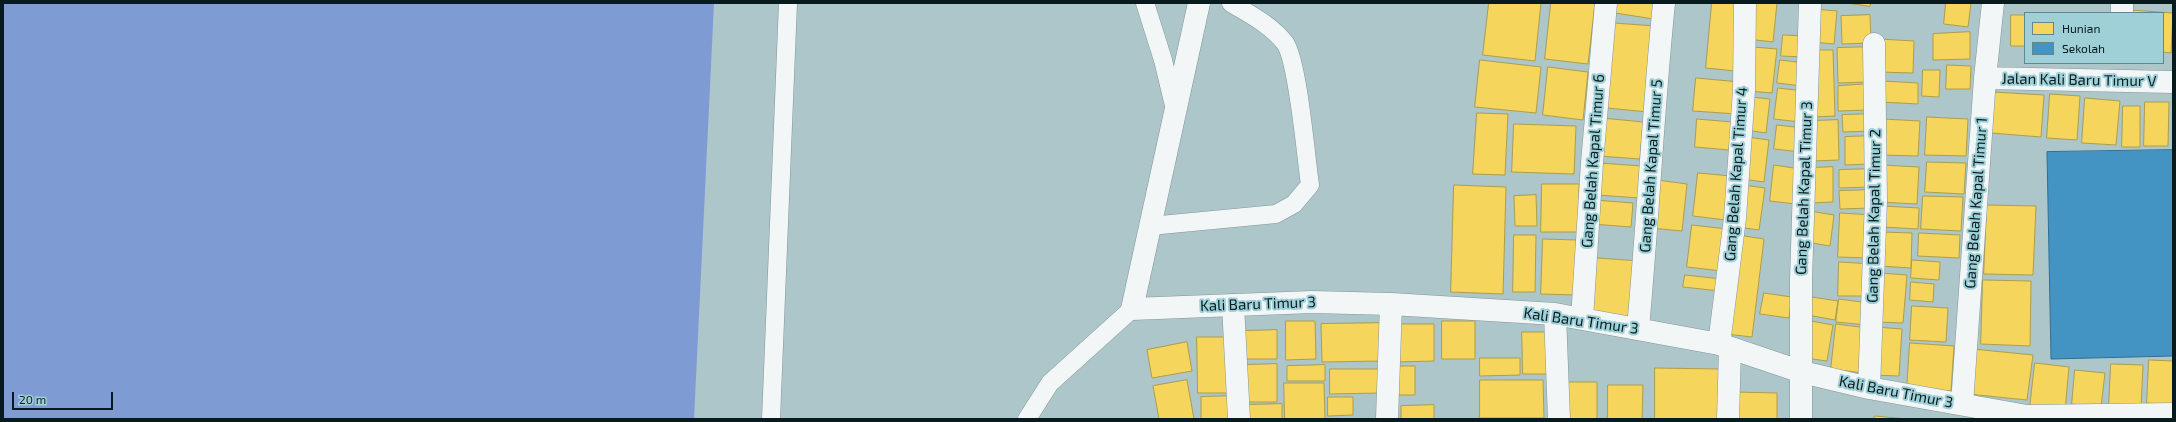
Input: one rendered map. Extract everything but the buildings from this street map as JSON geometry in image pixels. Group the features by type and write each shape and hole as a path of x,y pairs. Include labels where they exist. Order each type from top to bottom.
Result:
{"street":[{"path":"1132,309 1199,3"},
{"name":"Gang Belah Kapal Timur 6","path":"1582,319 1592,163 1606,3"},
{"name":"Gang Belah Kapal Timur 5","path":"1638,328 1646,240 1655,97 1664,3"},
{"name":"Gang Belah Kapal Timur 4","path":"1728,419 1725,346 1744,90 1745,3"},
{"name":"Gang Belah Kapal Timur 3","path":"1801,419 1801,279 1810,3"},
{"name":"Gang Belah Kapal Timur 1","path":"1956,409 1993,3"},
{"name":"Gang Belah Kapal Timur 2","path":"1869,388 1876,200 1874,44"},
{"name":"Jalan Kali Baru Timur V","path":"1985,78 2124,73 2173,82"},
{"name":"Kali Baru Timur 3","path":"1132,309 1312,302 1391,304 1555,314 1638,328 1725,346 1802,372 1956,409 2027,416 2173,414"},
{"path":"1387,419 1391,304"},
{"path":"1233,305 1239,419"},
{"path":"1555,314 1559,419"}],"lane":[{"path":"771,419 788,3"},
{"path":"1145,3 1163,60 1175,110"},
{"path":"1150,226 1276,214 1294,204 1310,185 1293,69 1286,45 1270,27 1231,3"},
{"path":"1027,419 1050,384 1132,309"}],"water":[{"path":"3,3 714,3 694,419 3,419"}]}
